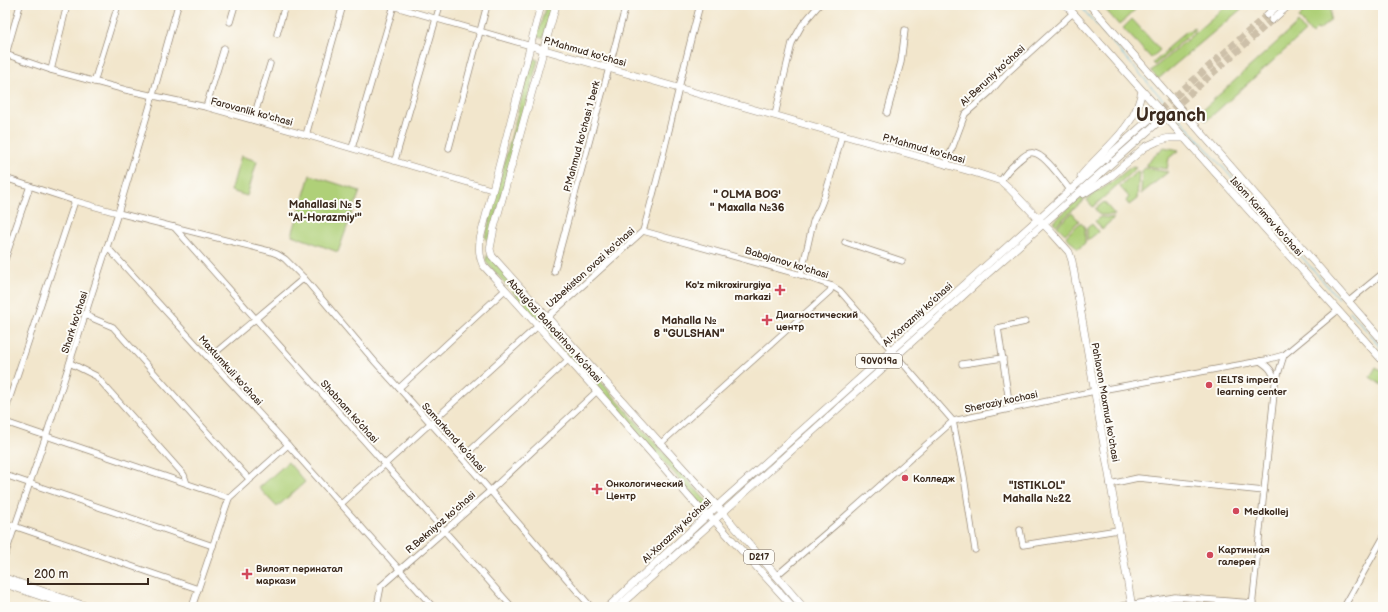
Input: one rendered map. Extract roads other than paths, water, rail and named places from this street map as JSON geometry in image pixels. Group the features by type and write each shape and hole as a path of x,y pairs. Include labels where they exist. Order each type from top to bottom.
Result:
{"main road":[{"name":"Abdug’ozi Bahodirhon ko’chasi","path":"541,5 480,239 479,250 483,265 597,391 700,509 714,520 792,607"},
{"path":"490,249 494,228 556,5"},
{"path":"1066,5 1073,14"},
{"name":"Islom Karimov ko'chasi","path":"1090,5 1383,341"},
{"path":"1278,5 1269,18 1289,5"},
{"name":"Islom Karimov ko'chasi","path":"1073,14 1383,361"},
{"name":"P.Mahmud ko'chasi","path":"531,46 609,68 680,84 775,115 1001,181 1036,216"},
{"path":"1070,190 1092,163 1127,125 1138,106 1142,91"},
{"name":"Al-Xorazmiy ko’chasi","path":"608,607 717,506 894,352 1043,225 1154,120 1070,190 1036,216 894,352 722,513 618,607"},
{"path":"1066,204 1110,177 1146,146 1169,138 1184,138"},
{"name":"Pahlavon Maxmud ko'chasi","path":"1036,216 1068,252 1072,261 1132,606"},
{"name":"Abdug’ozi Bahodirhon ko’chasi","path":"490,249 492,256 717,506 803,607"},
{"path":"1338,311 1349,301"},
{"path":"5,578 88,607"},
{"path":"5,584 73,607"}],"street":[{"path":"5,54 20,5"},
{"path":"52,70 67,5"},
{"path":"94,82 118,5"},
{"name":"Shark ko'chasi","path":"5,555 46,436 118,213 178,5"},
{"path":"230,22 235,5"},
{"path":"277,34 285,5"},
{"path":"306,135 343,5"},
{"path":"352,148 392,5"},
{"name":"P.Mahmud ko'chasi","path":"392,5 531,46"},
{"path":"396,160 440,5"},
{"path":"449,148 488,5"},
{"name":"P.Mahmud ko'chasi 1 berk","path":"554,272 626,5"},
{"name":"Uzbekiston ovozi ko'chasi","path":"341,504 643,231 657,183 700,5"},
{"path":"775,115 792,43 802,25 819,5"},
{"name":"Al-Beruniy ko’chasi","path":"946,165 965,114 1073,14"},
{"path":"887,113 901,62 905,30"},
{"path":"206,107 224,48"},
{"name":"Farovanlik ko'chasi","path":"5,54 94,82 206,107 396,160 493,190"},
{"path":"253,120 270,64"},
{"path":"801,275 813,222 821,206 834,166 842,134"},
{"path":"1001,181 1005,173 1030,152 1036,153 1043,157 1070,190"},
{"name":"Samarkand ko’chasi","path":"5,178 75,201 277,254 285,259 304,278 591,607"},
{"path":"5,259 30,186"},
{"path":"5,412 75,201"},
{"name":"Shabnam ko’chasi","path":"174,227 512,607"},
{"name":"Babajanov ko'chasi","path":"643,231 801,275 832,286 840,291 894,352 951,422 964,477 975,550"},
{"path":"845,242 902,261"},
{"name":"Mаxtumkuli ko'chasi","path":"107,247 288,445 433,607"},
{"path":"479,250 490,249"},
{"path":"1349,301 1383,273"},
{"path":"209,358 304,278"},
{"path":"660,444 830,291 832,286"},
{"path":"399,388 505,290"},
{"path":"1117,607 1132,606 1175,597 1252,605 1275,384 1284,355 1338,311"},
{"path":"85,315 112,327 250,480"},
{"path":"1010,408 998,328 1025,322"},
{"name":"Sheroziy kochasi","path":"776,576 951,422 1010,408 1260,361 1284,355"},
{"path":"962,364 1002,358"},
{"path":"462,458 568,360"},
{"path":"1260,361 1269,366 1273,373 1275,384"},
{"path":"70,363 96,376 184,475 187,484"},
{"name":"R.Bekniyoz ko'chasi","path":"377,607 381,586 490,491 597,391"},
{"path":"5,422 229,498"},
{"path":"192,607 229,498 288,445"},
{"path":"5,475 213,546"},
{"path":"1110,484 1138,478 1264,491"},
{"path":"5,522 198,589"},
{"path":"1020,530 1023,545 1118,530"},
{"path":"1344,607 1383,538"}],"waterway":[{"path":"1079,5 1165,102"},
{"path":"1174,112 1338,298"},
{"path":"1350,311 1383,350"}],"tunnel":[{"path":"1152,117 1267,15"},
{"path":"1157,123 1272,20"}],"place":[{"name":"Ko'z mikroxirurgiya markazi","path":"780,290"},
{"name":"Диагностический центр","path":"767,320"},
{"name":"IELTS impera learning center","path":"1209,385"},
{"name":"Колледж","path":"905,478"},
{"name":"Онкологический Центр","path":"597,489"},
{"name":"Medkollej","path":"1236,511"},
{"name":"Картинная галерея","path":"1210,555"},
{"name":"Вилоят перинатал маркази","path":"247,574"}],"district":[{"name":"Urganch","path":"1171,115"},
{"name":"\" OLMA BOG' \" Maxalla №36","path":"747,200"},
{"name":"Mahallasi № 5 \"Аl-Horazmiy'\"","path":"325,210"},
{"name":"Mahalla № 8 \"GULSHAN\"","path":"689,326"},
{"name":"\"ISTIKLOL\" Mahalla №22","path":"1037,491"}]}
